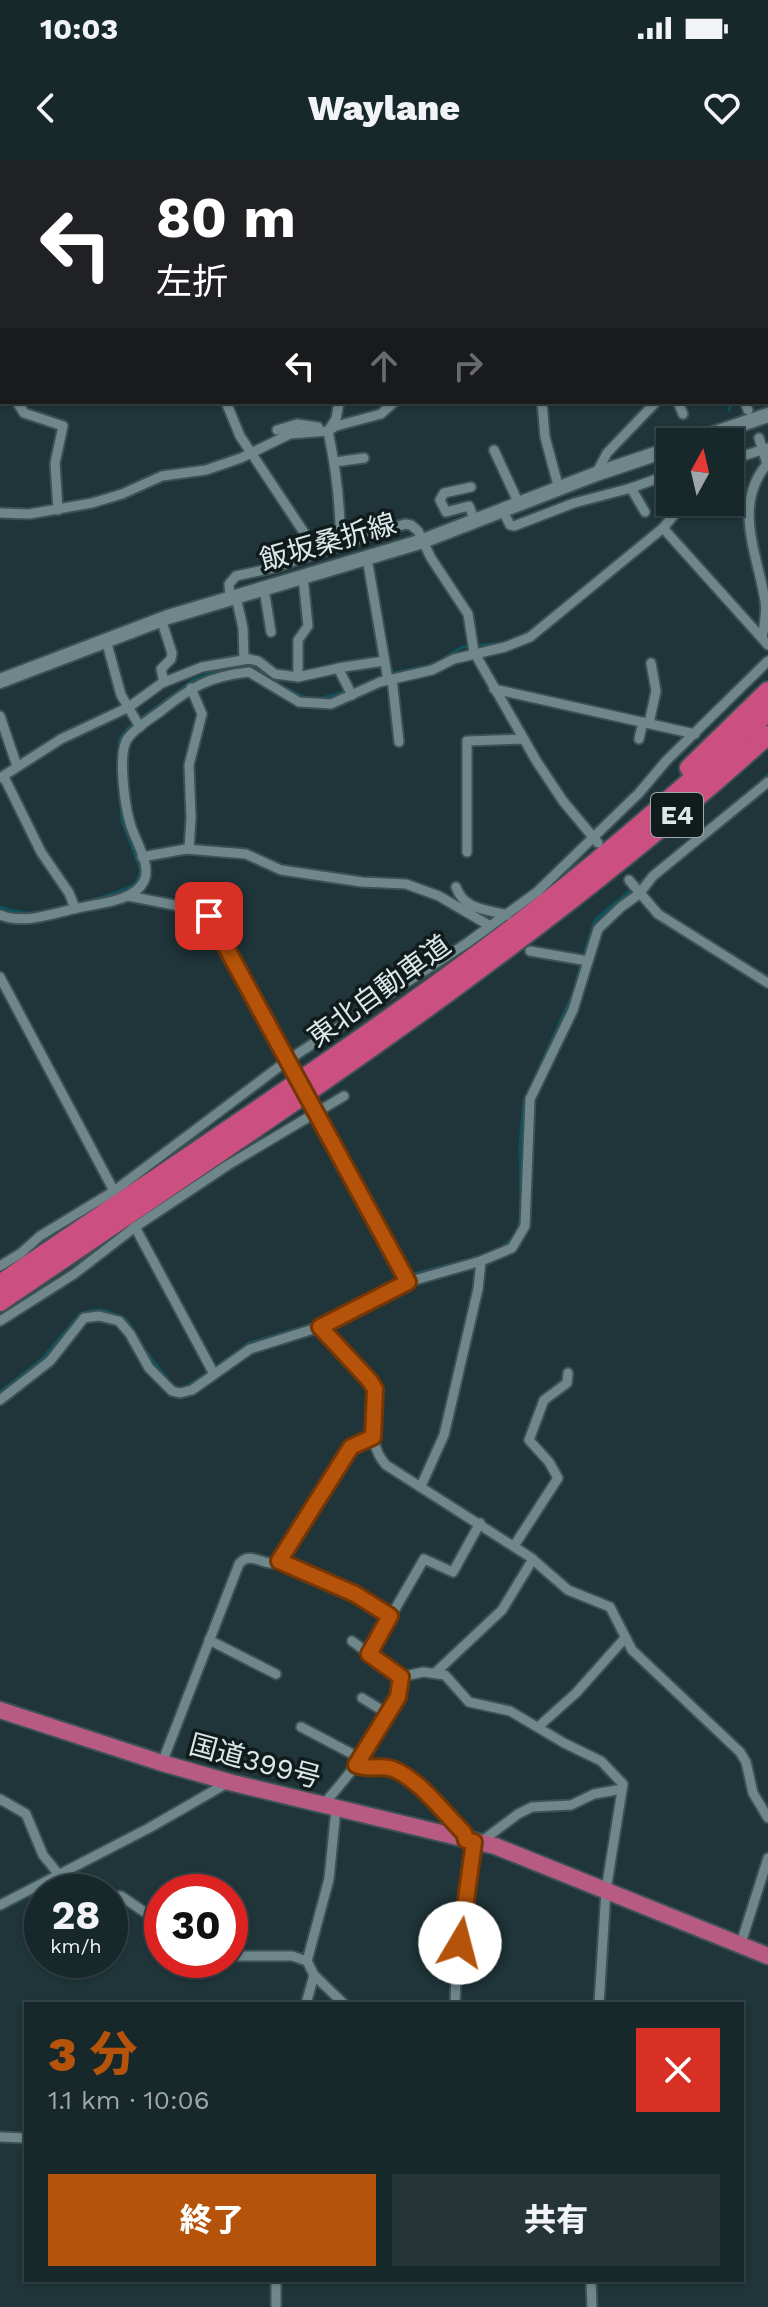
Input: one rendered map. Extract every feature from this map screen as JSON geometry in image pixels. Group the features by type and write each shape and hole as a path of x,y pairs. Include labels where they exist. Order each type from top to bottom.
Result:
{"highway":[{"path":"622,841 705,751 768,691"},
{"name":"東北自動車道","path":"0,1284 344,1051 487,947 622,841 768,712"},
{"name":"東北自動車道","path":"0,1302 434,1005 584,891 768,735"},
{"path":"584,891 768,752"},
{"name":"国道399号","path":"0,1710 229,1782 525,1857 768,1955"}],"main road":[{"path":"730,428 768,415"},
{"name":"飯坂桑折線","path":"0,681 161,619 423,541 656,454"}],"street":[{"path":"18,404 24,413 63,426 55,463 58,510"},
{"path":"227,404 240,436 317,552"},
{"path":"339,404 336,419 328,431 335,462 340,545"},
{"path":"0,513 29,514 58,510 122,494 162,476 206,470 252,454 290,434 328,431 381,414 392,404"},
{"path":"542,404 545,437 559,489"},
{"path":"596,474 607,453 654,404"},
{"path":"679,404 683,414"},
{"path":"277,430 297,424 328,431"},
{"path":"759,438 766,449 767,464 755,481 749,523 765,603 765,641"},
{"path":"744,456 766,449"},
{"path":"494,450 519,504"},
{"path":"335,462 364,458"},
{"path":"503,511 510,525 514,526 574,503 656,479"},
{"path":"471,487 444,493 440,500 446,512 469,506 475,521"},
{"path":"631,488 645,512"},
{"path":"128,896 144,881 146,874 129,820 123,767 125,744 138,723 210,678 258,661 275,674 298,677 338,668 387,674 432,670 473,646 505,647 530,637 663,528 673,516"},
{"path":"248,664 243,628 229,584 236,576 273,568 405,524 415,528 468,614 473,646 494,689 563,801 596,840"},
{"path":"663,528 765,641"},
{"path":"367,558 399,742"},
{"path":"298,677 298,640 308,626 303,577"},
{"path":"264,589 271,632"},
{"path":"161,619 172,653 171,659 161,669 164,682"},
{"path":"106,640 121,695 138,723"},
{"path":"0,1266 114,1191 290,1062 537,892 596,840 768,661"},
{"path":"639,739 656,691 651,663"},
{"path":"74,904 41,852 2,777 61,739 129,707 164,682 202,667 248,664 299,702 331,704 387,674"},
{"path":"338,668 350,692"},
{"path":"189,849 189,765 202,714 191,688"},
{"path":"494,689 695,734"},
{"path":"0,716 17,766"},
{"path":"467,852 467,741 524,739"},
{"path":"0,1400 50,1361 84,1318 108,1317 124,1326 149,1368 170,1390 186,1392 212,1370 250,1349 320,1327 406,1278 481,1261 512,1248 523,1233 526,1218 530,1099 573,1010 584,960 598,929 635,888 768,782"},
{"path":"142,857 157,852 189,849 246,854 281,870 310,876 406,884 439,896 490,926"},
{"path":"456,887 460,898 469,906 507,915"},
{"path":"635,888 658,914 768,983"},
{"path":"1,918 33,918 74,904 128,896 195,909 209,916 406,1278"},
{"path":"530,951 584,960"},
{"path":"0,977 114,1191"},
{"path":"0,1321 228,1165 344,1096"},
{"path":"135,1227 212,1370"},
{"path":"421,1486 444,1435 478,1289 481,1261"},
{"path":"320,1327 375,1389 373,1437 386,1465 533,1559 568,1590 610,1607 632,1650 740,1752 746,1762 753,1793 768,1818"},
{"path":"514,1546 558,1478 549,1462 529,1440 544,1400 567,1383 568,1373"},
{"path":"162,1763 242,1559 250,1557 272,1564 279,1561 351,1447 373,1437"},
{"path":"369,1654 424,1559 453,1572 480,1523"},
{"path":"435,1673 502,1610 533,1559"},
{"path":"279,1561 355,1594 390,1616"},
{"path":"538,1727 576,1693 625,1638"},
{"path":"209,1640 276,1674"},
{"path":"352,1641 364,1653 401,1677"},
{"path":"401,1677 412,1673 445,1675 473,1704 510,1711 601,1761 623,1784 606,1890 599,2002"},
{"path":"342,2002 314,1975 307,1961 329,1879 329,1807 398,1697 401,1677"},
{"path":"362,1698 388,1714"},
{"path":"301,1727 365,1769 384,1767 403,1774 475,1842"},
{"path":"0,1799 26,1814 43,1855 58,1874 149,1828 229,1782"},
{"path":"475,1842 532,1807 571,1805 594,1794 622,1789"},
{"path":"455,2002 456,1975 475,1842"},
{"path":"741,1943 767,1864"},
{"path":"0,1905 24,1892"},
{"path":"248,1956 292,1956 307,1961"},
{"path":"307,2002 314,1975"},
{"path":"0,2137 24,2138"},
{"path":"276,2282 276,2307"},
{"path":"591,2282 592,2307"}],"waterway":[{"path":"729,410 732,404"},
{"path":"649,534 667,516"},
{"path":"521,636 538,625"},
{"path":"356,688 384,675 435,664 462,647 503,643"},
{"path":"118,764 120,739 128,728 193,680 216,671 255,666 282,686 306,698"},
{"path":"318,699 349,691"},
{"path":"583,957 595,920 768,775"},
{"path":"0,907 23,913 47,912 105,896 136,883 141,871 122,821 119,779"},
{"path":"517,1231 521,1216 520,1145 524,1101 574,991 581,964"},
{"path":"501,1248 513,1238"},
{"path":"409,1275 482,1256"},
{"path":"385,1289 402,1279"},
{"path":"0,1392 42,1359 80,1314 93,1310 107,1311 127,1320 145,1350 173,1386 178,1388"},
{"path":"215,1367 249,1343 339,1313"},
{"path":"185,1387 209,1372"}],"route":[{"path":"209,916 408,1282 320,1327 375,1389 373,1437 351,1447 341,1460 279,1561 355,1594 390,1616 369,1654 401,1677 398,1697 356,1765 365,1769 384,1767 403,1774 464,1833 466,1840 474,1842 460,1943"}]}
